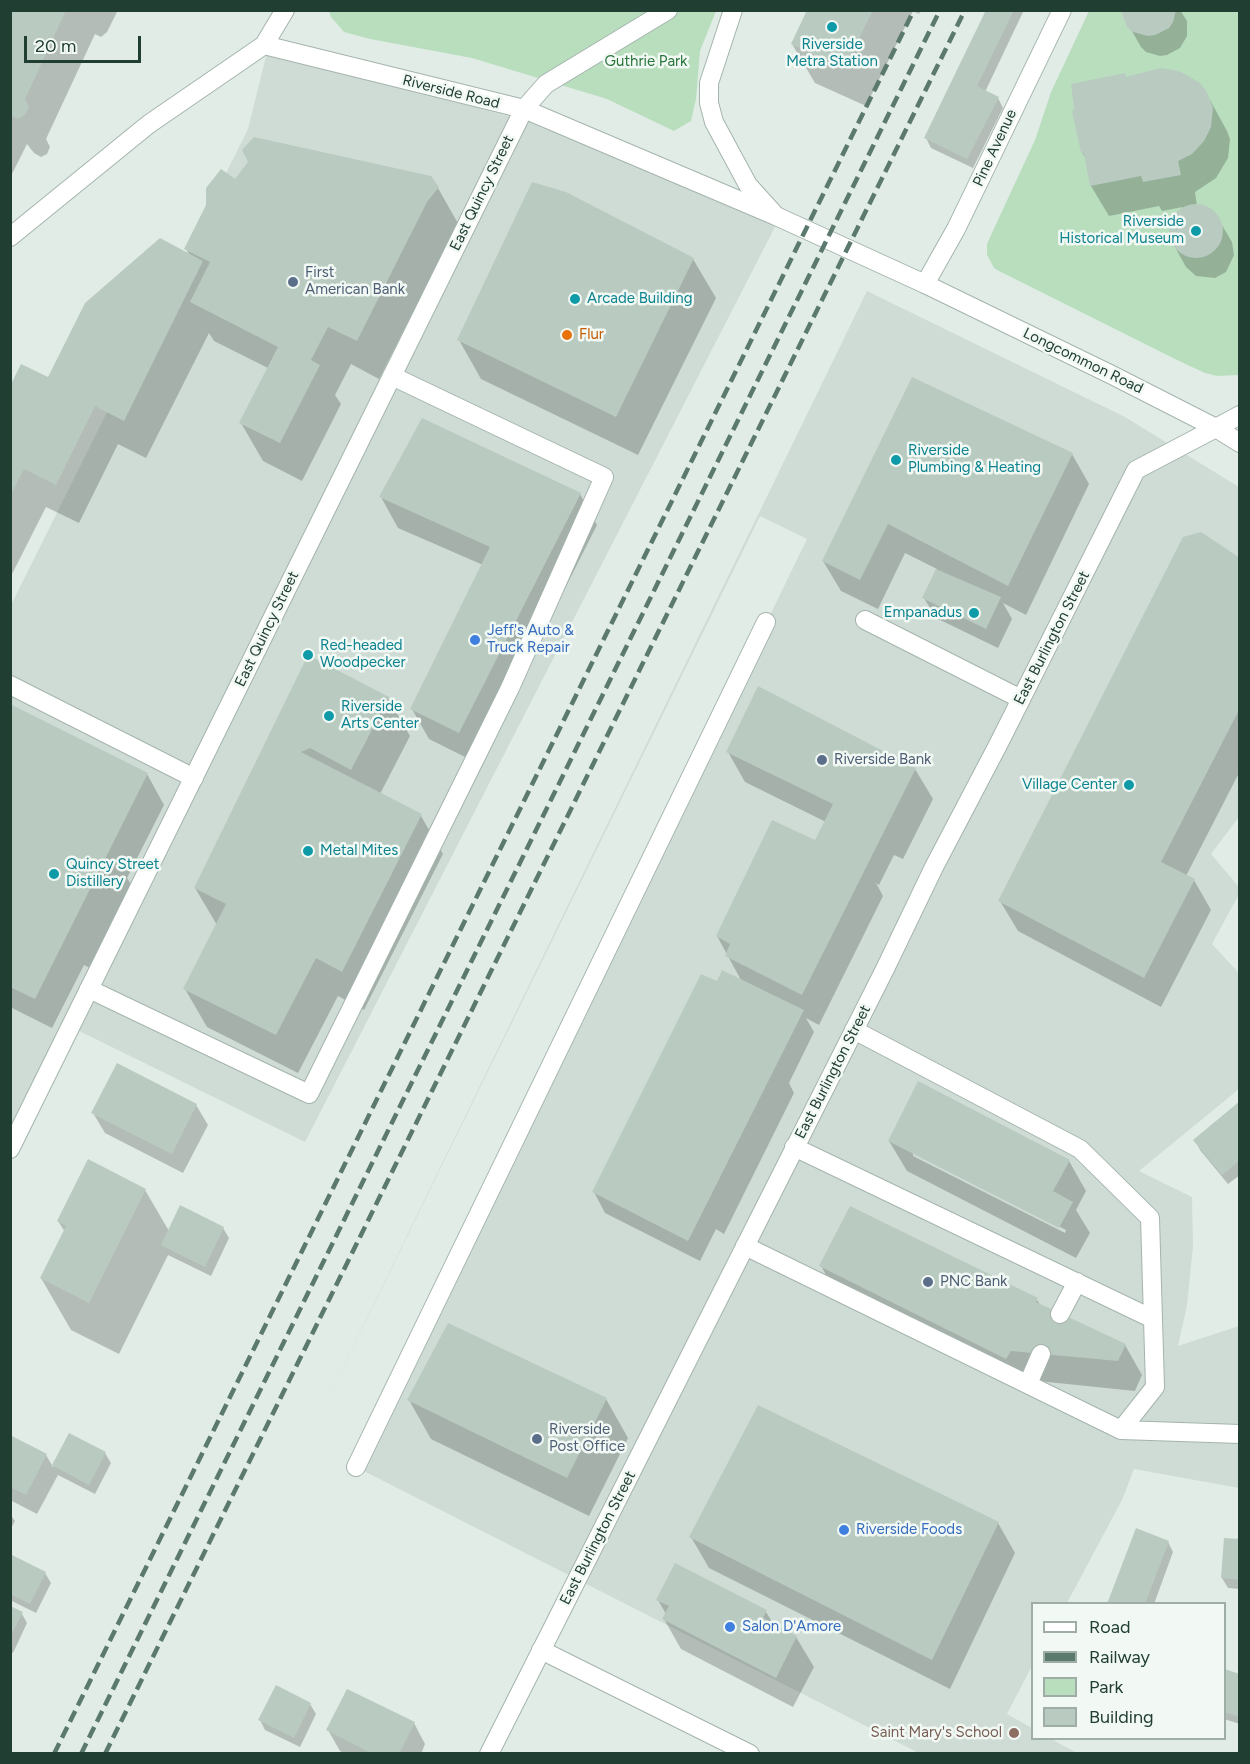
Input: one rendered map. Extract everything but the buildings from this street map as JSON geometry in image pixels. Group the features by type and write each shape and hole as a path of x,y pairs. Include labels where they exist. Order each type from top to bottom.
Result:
{"street":[{"path":"10,237 148,124 264,45 285,10"},
{"name":"East Quincy Street","path":"10,1149 524,110 546,84 668,10"},
{"path":"733,10 709,83 709,103 714,122 748,185 776,216"},
{"name":"Pine Avenue","path":"925,284 956,229 1062,10"},
{"name":"Riverside Road","path":"264,45 524,110 776,216 925,284"},
{"name":"Longcommon Road","path":"925,284 1112,375 1239,442"},
{"path":"89,989 309,1094 510,688 604,477 392,376"},
{"name":"East Burlington Street","path":"489,1754 934,867 1136,471 1239,415"},
{"path":"865,620 1021,699"},
{"path":"356,1467 766,622"},
{"path":"10,685 194,778"},
{"path":"854,1030 1080,1149 1150,1218 1155,1387 1121,1430"},
{"path":"795,1148 1153,1319"},
{"path":"745,1246 1121,1430 1239,1434"},
{"path":"1060,1314 1077,1282"},
{"path":"1028,1384 1041,1354"},
{"path":"541,1650 750,1754"}],"shaded area":[{"path":"267,52 527,121 776,225 305,1142 65,1024 11,1143 10,607 248,129"},
{"path":"867,291 1125,417 1239,487 1239,817 1211,854 1239,887 1239,894 1212,944 1239,973 1239,1089 1139,1171 1192,1197 1193,1246 1187,1305 1178,1346 1239,1326 1239,1488 1134,1469 1122,1500 1068,1602 1031,1602 1031,1668 1007,1714 1031,1727 1031,1740 1053,1740 1077,1753 914,1753 915,1751 356,1467 807,539 760,516 306,1443"}],"green space":[{"name":"Guthrie Park","path":"329,11 716,11 700,51 696,99 691,121 674,131 607,99 472,58 344,32 331,17"},
{"path":"1089,11 1239,11 1239,375 1217,376 1179,361 999,271 994,268 987,255 987,244 1035,140 1051,92"}],"railway":[{"path":"54,1754 914,10"},
{"path":"81,1754 940,10"},
{"path":"105,1754 965,10"}],"place":[{"name":"Riverside Metra Station","path":"832,27"},
{"name":"Riverside Historical Museum","path":"1196,231"},
{"name":"First American Bank","path":"293,282"},
{"name":"Arcade Building","path":"575,299"},
{"name":"Flur","path":"567,335"},
{"name":"Riverside Plumbing & Heating","path":"896,460"},
{"name":"Empanadus","path":"974,613"},
{"name":"Jeff's Auto & Truck Repair","path":"475,640"},
{"name":"Red-headed Woodpecker","path":"308,655"},
{"name":"Riverside Arts Center","path":"329,716"},
{"name":"Riverside Bank","path":"822,760"},
{"name":"Village Center","path":"1129,785"},
{"name":"Metal Mites","path":"308,851"},
{"name":"Quincy Street Distillery","path":"54,874"},
{"name":"PNC Bank","path":"928,1282"},
{"name":"Riverside Post Office","path":"537,1439"},
{"name":"Riverside Foods","path":"844,1530"},
{"name":"Salon D'Amore","path":"730,1627"},
{"name":"Saint Mary's School","path":"1014,1733"}]}
